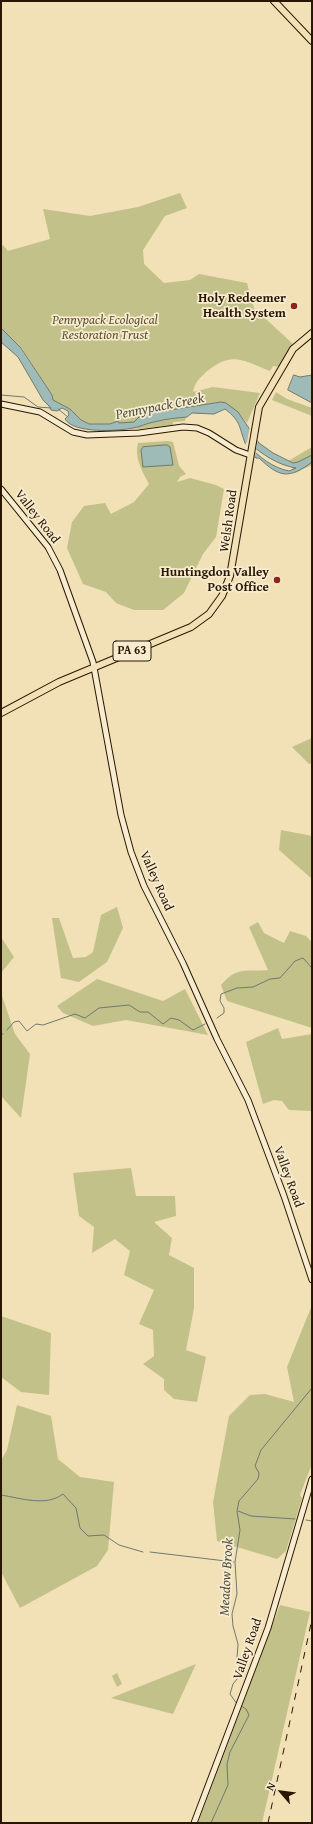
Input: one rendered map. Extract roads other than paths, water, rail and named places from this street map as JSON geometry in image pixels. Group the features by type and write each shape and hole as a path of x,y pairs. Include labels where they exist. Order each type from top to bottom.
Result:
{"main road":[{"path":"274,1 312,41"},
{"name":"Welsh Road","path":"1,713 59,682 185,630 201,621 213,609 222,596 230,576 259,407 271,384 293,349 312,333"},
{"path":"1,404 44,414 70,430 82,435 98,436 183,427 197,428 209,433 236,450 250,454"},
{"name":"Valley Road","path":"1,489 46,544 53,556 78,617 94,667 121,815 131,852 144,886 217,1039 248,1100 284,1196 312,1280"},
{"name":"Valley Road","path":"194,1823 242,1701 268,1628 312,1479"}],"water":[{"path":"1,328 21,348 52,395 53,400 70,409 81,420 89,424 110,424 118,421 119,423 134,422 139,417 150,413 221,402 226,403 238,412 259,443 273,453 293,463 312,455 312,462 304,468 291,473 279,473 266,465 259,458 256,458 245,443 237,421 225,409 214,414 192,413 187,417 162,420 126,429 97,430 77,427 70,424 65,419 69,415 68,411 62,408 57,411 51,410 43,400 18,357 1,342","holes":["249,443 277,462 296,468 289,471 277,467 257,454 248,445"]},
{"path":"294,375 300,377 312,375 312,403 288,390"},
{"path":"167,445 170,447 173,465 143,467 141,450 143,447"}],"waterway":[{"path":"1,395 24,397 38,407 51,408"},
{"name":"Pennypack Creek","path":"58,409 68,417"},
{"path":"217,1018 224,1013 224,1008 220,1001 221,994 237,988 253,987 270,979 280,978 295,961 303,958 312,968"},
{"path":"7,1030 14,1022 19,1021 27,1031 36,1024 43,1025 75,1014 85,1018 99,1008 129,1005 140,1012 148,1012 163,1024 171,1018 179,1020 193,1030 205,1024"},
{"name":"Meadow Brook","path":"237,1704 230,1694 233,1684 242,1673 237,1658 238,1644 233,1626 232,1614 237,1594 235,1562 240,1530 237,1511 239,1501 258,1479 259,1473 255,1466 261,1450 312,1388"},
{"path":"1,1495 41,1501 56,1498 63,1494 76,1508 80,1528 88,1536 104,1535 119,1545 143,1552"},
{"path":"238,1511 251,1516 295,1519"},
{"path":"306,1520 312,1521"},
{"path":"150,1552 234,1562"},
{"name":"Meadow Brook","path":"211,1823 228,1785 227,1764 230,1752 249,1715 246,1709 240,1705"}],"railway":[{"path":"268,1823 312,1619"}],"place":[{"name":"Holy Redeemer Health System","path":"294,306"},
{"name":"Huntingdon Valley Post Office","path":"277,580"}],"park label":[{"name":"Pennypack Ecological Restoration Trust","path":"105,328"}]}
